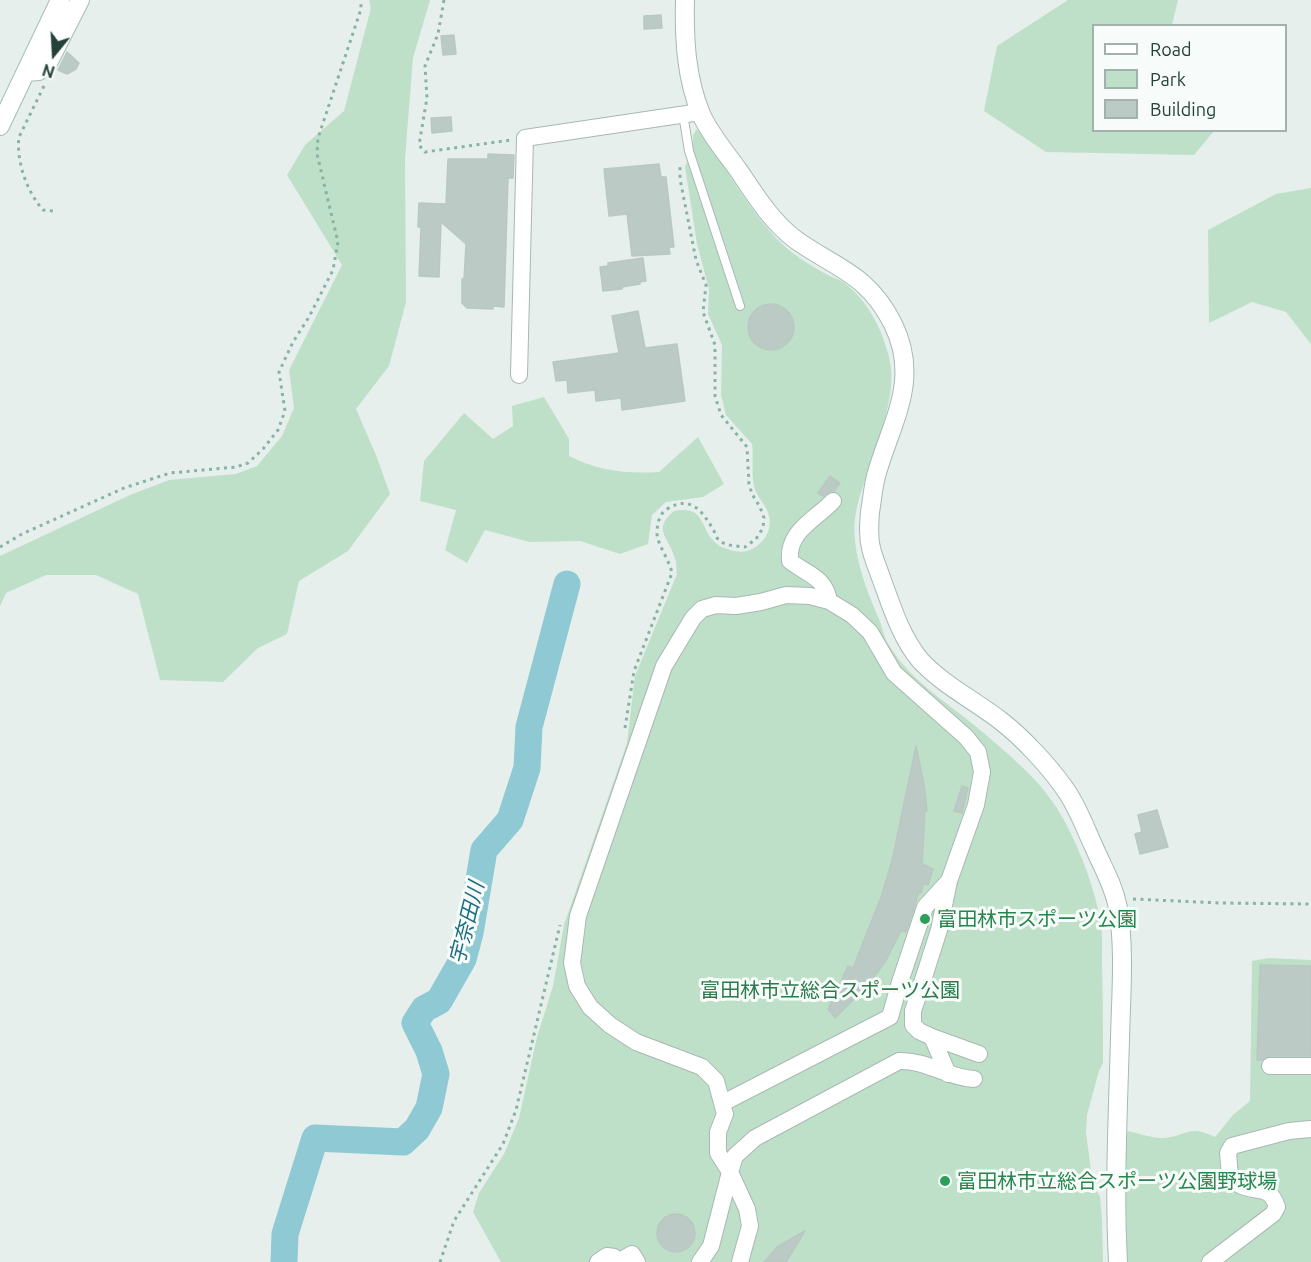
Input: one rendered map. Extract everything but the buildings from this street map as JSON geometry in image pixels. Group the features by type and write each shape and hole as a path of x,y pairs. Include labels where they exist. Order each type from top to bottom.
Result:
{"street":[{"path":"0,126 33,71 60,0"},
{"path":"33,71 48,63 56,51 80,0"},
{"path":"685,0 684,32 692,113 708,127 763,207 795,239 854,275 869,289 884,308 901,345 905,364 904,385 895,424 875,478 868,531 871,548 908,643 921,660 953,688 1004,724 1065,789 1075,804 1112,883 1116,898 1122,953 1118,1262"},
{"path":"519,375 525,138 692,113"},
{"path":"829,601 827,588 817,578 790,561 789,552 792,541 799,531 833,501"},
{"path":"740,1262 750,1226 747,1209 730,1172 718,1153 718,1132 725,1114 716,1081 702,1067 636,1042 610,1025 590,1007 577,986 572,963 578,916 664,666 693,618 702,609 716,605 736,606 786,595 810,596 829,601 852,615 870,632 894,673 966,737 978,752 982,771 976,805 949,881 939,930 914,1009 913,1025 919,1031 932,1037 979,1054"},
{"path":"723,1103 890,1017 925,907 949,881"},
{"path":"900,982 914,1009"},
{"path":"932,1037 948,1074"},
{"path":"700,1262 711,1246 735,1156 754,1138 900,1061 912,1060 948,1074 974,1079"},
{"path":"1270,1066 1311,1066"},
{"path":"1210,1262 1273,1214 1277,1207 1274,1198 1267,1192 1240,1185 1230,1176 1228,1153 1232,1146 1289,1131 1311,1129"},
{"path":"598,1262 607,1256 614,1257 618,1262 632,1254 637,1262"}],"lane":[{"path":"692,113 688,142 740,306"}],"path":[{"path":"0,547 22,534 124,488 170,472 236,467 248,463 278,430 285,411 279,372 333,270 338,243 317,154 318,138 362,9 361,0"},
{"path":"444,0 438,34 425,66 427,98 419,145 425,152 525,138"},
{"path":"33,71 43,75 43,88 19,137 20,165 35,201 44,210 54,211"},
{"path":"625,729 634,670 672,573 670,561 657,535 659,519 664,511 676,504 688,504 700,508 718,540 731,545 745,547 756,539 763,528 764,518 749,483 747,447 721,415 715,396 715,345 703,312 706,285 696,260 680,179 680,163 688,142"},
{"path":"1116,898 1311,904"},
{"path":"440,1262 454,1221 503,1144 516,1110 560,924"}],"green space":[{"path":"369,0 430,0 413,58 405,159 406,302 389,366 356,409 390,494 348,551 299,581 287,634 258,648 223,682 160,680 138,594 96,575 46,575 6,593 0,606 0,556 130,495 169,480 236,474 257,466 282,436 294,408 289,370 342,265 287,175 305,145 344,111 371,8"},
{"path":"1068,0 1178,0 1172,24 1092,24 1092,132 1213,132 1194,155 1046,152 984,111 997,46"},
{"name":"富田林市立総合スポーツ公園","path":"697,129 754,211 775,237 800,258 852,289 872,315 882,336 889,357 890,394 880,434 860,494 854,525 860,567 886,640 895,655 918,680 994,742 1038,784 1068,827 1088,874 1102,930 1103,1063 1087,1115 1086,1132 1093,1186 1100,1196 1103,1262 501,1262 473,1212 479,1193 504,1154 519,1118 537,1037 553,986 564,925 627,743 635,676 677,574 676,561 664,534 664,524 674,511 692,512 701,520 711,538 718,545 741,552 757,546 768,532 769,516 754,486 752,444 726,415 721,395 722,345 708,314 709,289 697,244 685,167 693,148 693,135"},
{"path":"1311,188 1311,344 1286,312 1252,302 1209,323 1208,230 1276,194"},
{"path":"544,397 569,439 569,456 591,465 613,470 659,472 698,437 724,484 703,497 666,502 652,515 648,544 620,554 580,541 530,542 485,530 467,563 445,550 456,510 420,501 424,461 464,413 493,439 513,426 512,406"},
{"path":"1269,958 1311,960 1311,1262 1124,1262 1125,1131 1159,1138 1199,1131 1215,1137 1233,1115 1250,1101 1252,961"}],"waterway":[{"name":"宇奈田川","path":"284,1262 285,1234 315,1138 403,1142 417,1129 429,1108 436,1074 429,1051 415,1023 424,1009 439,1001 463,959 470,933 484,850 510,820 527,768 529,727 567,584"}],"place":[{"name":"富田林市スポーツ公園","path":"925,919"},
{"name":"富田林市立総合スポーツ公園野球場","path":"945,1181"}]}
